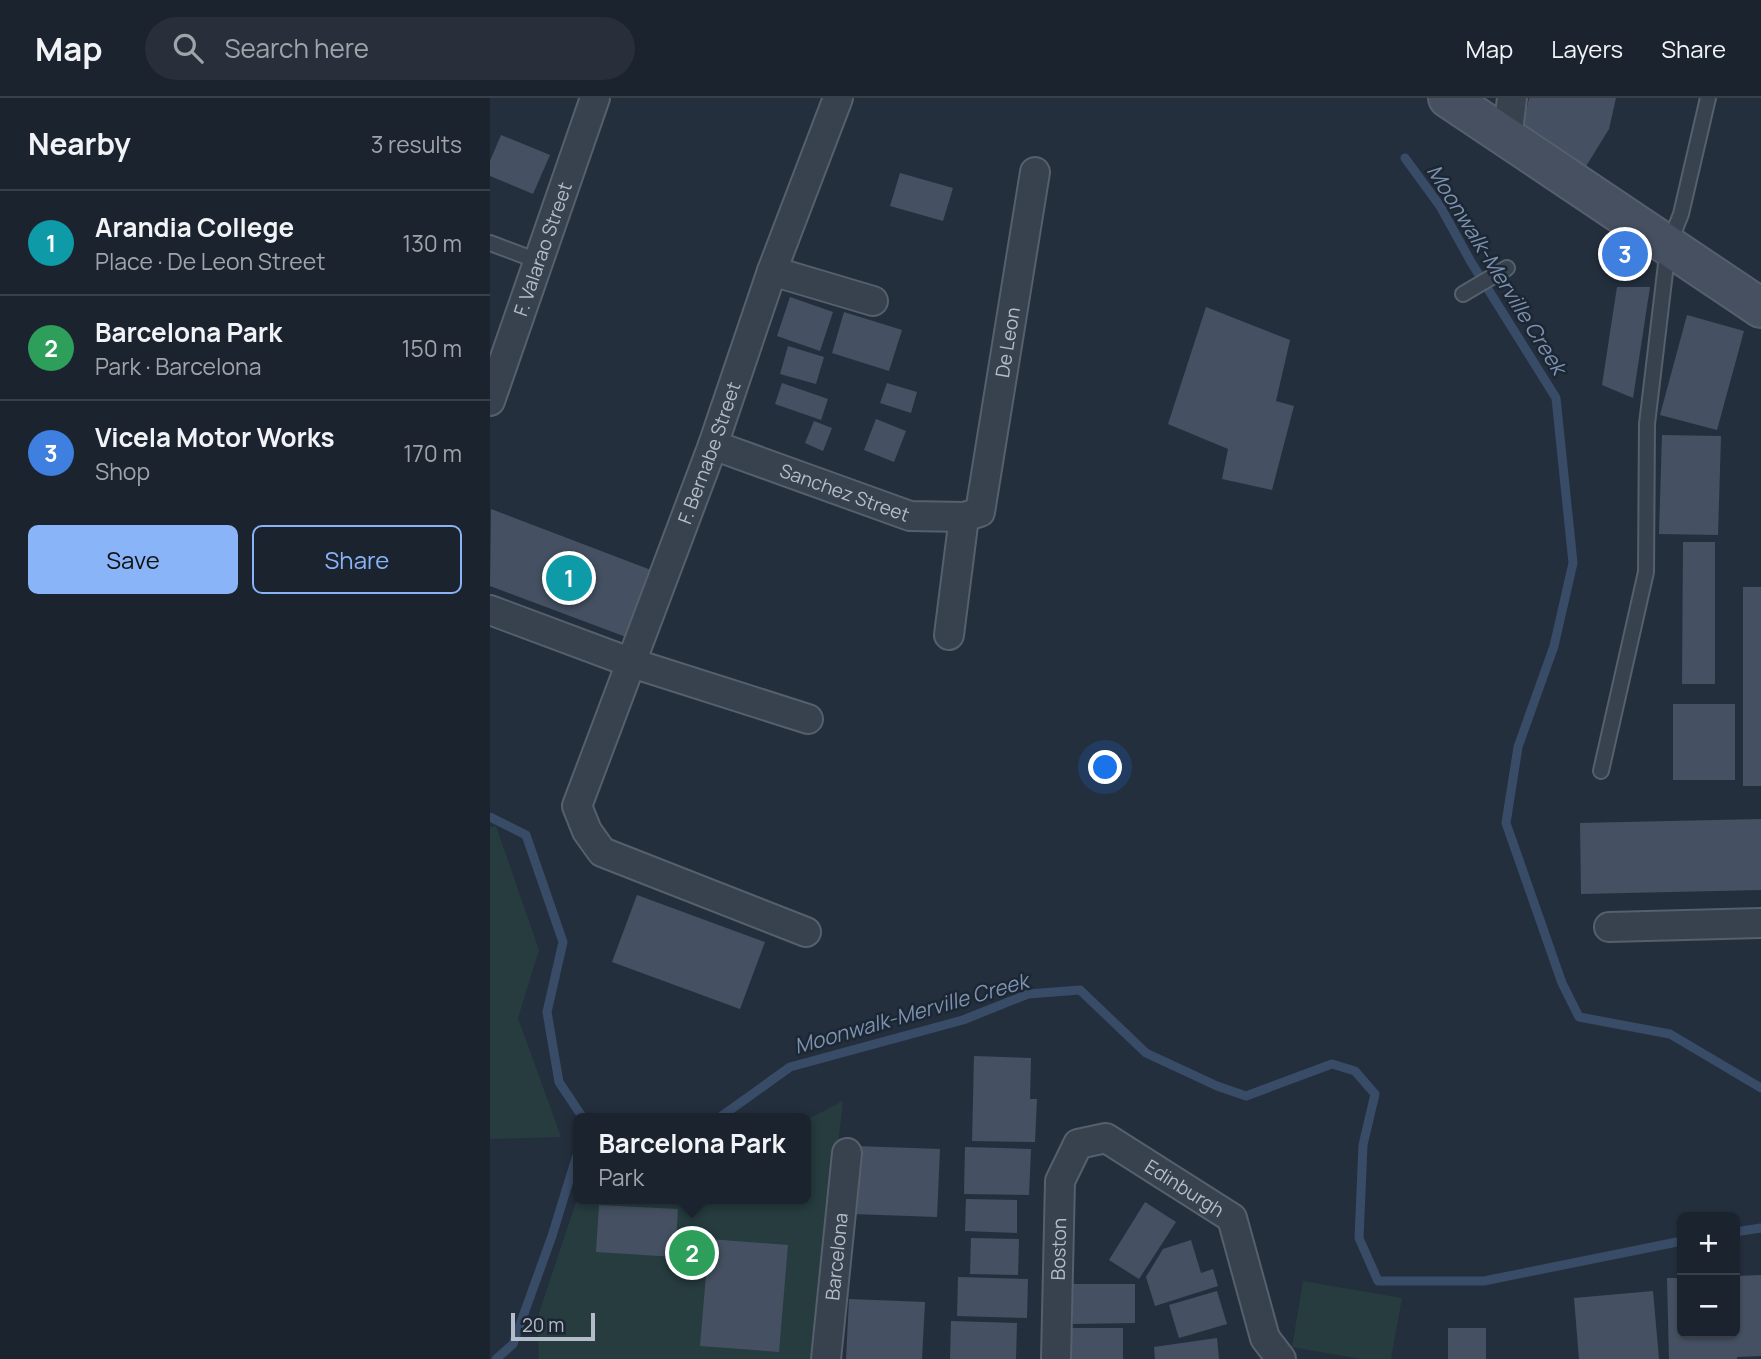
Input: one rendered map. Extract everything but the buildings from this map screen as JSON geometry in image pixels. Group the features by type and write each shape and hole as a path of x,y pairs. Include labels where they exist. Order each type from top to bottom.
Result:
{"main road":[{"path":"1448,98 1761,308"}],"street":[{"name":"F. Valarao Street","path":"490,401 595,98"},
{"name":"F. Bernabe Street","path":"806,932 602,852 587,831 577,806 713,445 772,271 838,98"},
{"path":"1507,139 1512,98"},
{"name":"De Leon","path":"949,635 1035,172"},
{"path":"772,271 873,301"},
{"name":"Sanchez Street","path":"713,445 910,516 972,514"},
{"path":"490,610 632,663 808,719"},
{"path":"1609,927 1761,923"},
{"name":"Edinburgh","path":"1078,1144 1107,1138 1232,1218 1265,1338 1281,1359"},
{"name":"Boston","path":"1056,1359 1060,1181 1078,1144"},
{"name":"Barcelona","path":"827,1359 847,1153"}],"lane":[{"path":"1601,771 1646,572 1647,424 1668,247 1681,214 1708,98"},
{"path":"490,243 538,261"},
{"path":"1463,294 1507,268"}],"green space":[{"path":"496,826 539,950 518,1018 561,1137 490,1139 490,827"},
{"path":"843,1101 814,1359 539,1359 537,1319 575,1204 811,1204 811,1117"},
{"path":"1303,1281 1402,1298 1391,1359 1361,1359 1292,1347"}],"waterway":[{"name":"Moonwalk-Merville Creek","path":"1405,158 1440,206 1471,262 1556,398 1573,563 1554,646 1518,747 1506,823 1562,983 1579,1017 1670,1034 1761,1088"},
{"name":"Moonwalk-Merville Creek","path":"490,817 526,835 563,942 547,1012 559,1082 580,1113"},
{"name":"Moonwalk-Merville Creek","path":"726,1113 790,1067 963,1020 1028,994 1080,990 1146,1053 1217,1086 1246,1096 1332,1064 1355,1071 1375,1094 1363,1145 1359,1238 1378,1281 1484,1281 1677,1242"},
{"name":"Moonwalk-Merville Creek","path":"496,1359 513,1344 552,1236 573,1168"},
{"name":"Moonwalk-Merville Creek","path":"1740,1231 1761,1228"}],"place":[{"name":"Vicela Motor Works","path":"1625,254"},
{"name":"Arandia College","path":"569,578"},
{"name":"Barcelona Park","path":"692,1253"}]}
